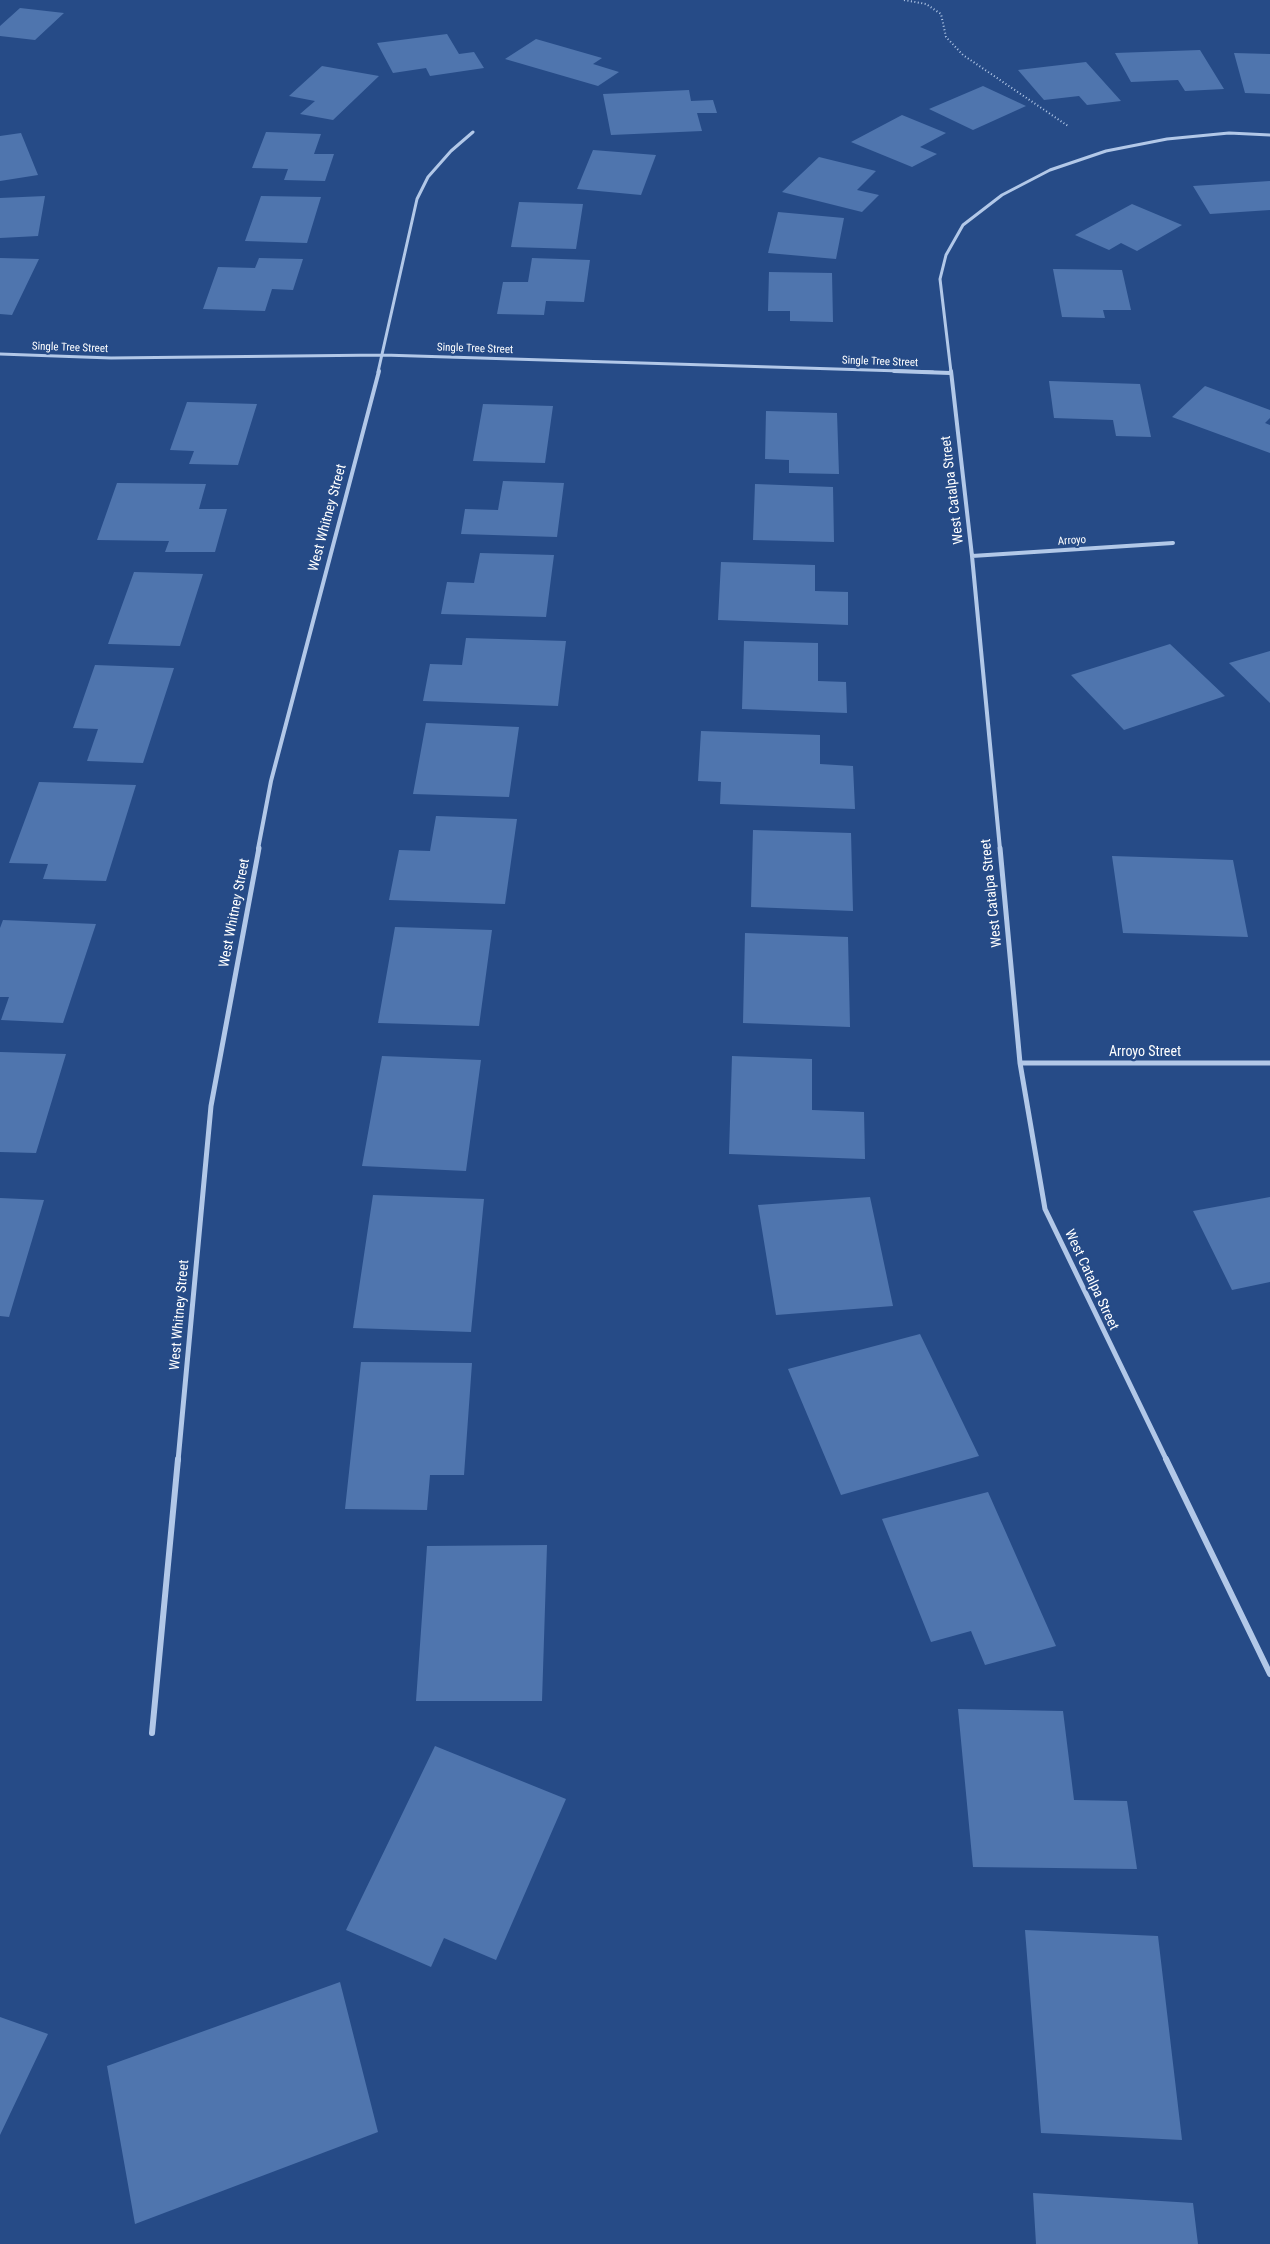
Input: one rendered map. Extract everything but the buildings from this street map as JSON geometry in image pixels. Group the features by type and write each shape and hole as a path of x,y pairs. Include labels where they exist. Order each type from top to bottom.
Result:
{"street":[{"name":"West Whitney Street","path":"152,1733 211,1106 271,781 383,355 417,199 428,177 451,151 473,132"},
{"name":"West Catalpa Street","path":"1270,135 1229,133 1167,138 1106,151 1050,170 1002,195 963,225 946,255 940,279 972,556 1020,1063 1045,1209 1270,1674"},
{"name":"Single Tree Street","path":"0,354 111,358 383,355 950,373"},
{"name":"Arroyo","path":"972,556 1173,543"},
{"name":"Arroyo Street","path":"1020,1063 1270,1063"}],"path":[{"path":"904,0 926,4 941,14 946,37 963,56 1106,151"}]}
